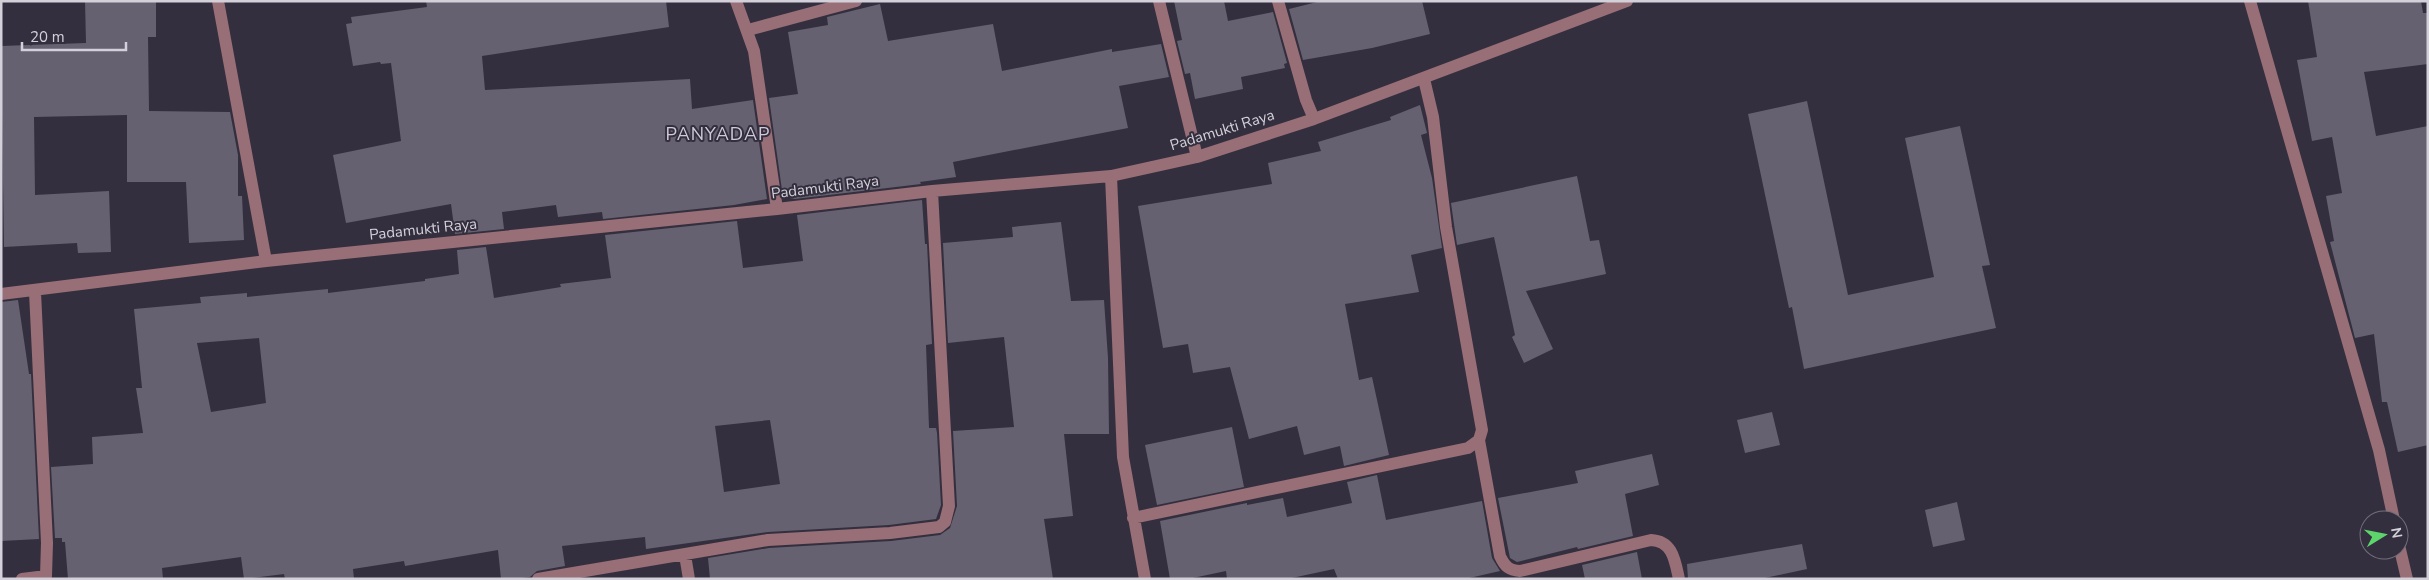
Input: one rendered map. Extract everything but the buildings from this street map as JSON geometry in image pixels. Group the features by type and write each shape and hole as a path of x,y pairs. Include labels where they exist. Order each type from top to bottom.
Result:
{"street":[{"path":"218,1 266,261"},
{"path":"736,1 754,51 777,209"},
{"path":"748,30 856,1"},
{"path":"1159,1 1197,157"},
{"path":"1278,1 1306,100 1314,119"},
{"name":"Padamukti Raya","path":"1,294 35,292 266,261 932,192 1111,176 1197,157 1314,119 1627,1"},
{"path":"2250,1 2378,450 2392,510"},
{"path":"1424,79 1433,117 1446,226 1482,430 1479,440 1500,556 1505,566 1512,570 1520,570 1651,540 1659,540 1671,550 1679,579"},
{"path":"1111,176 1123,457 1144,579"},
{"path":"538,579 768,540 932,528 939,527 945,522 949,506 932,192"},
{"path":"22,579 46,578 48,543 35,292"},
{"path":"1133,518 1468,448 1479,440"},
{"path":"685,554 689,579"},
{"path":"2402,560 2406,579"}],"district":[{"name":"PANYADAP","path":"718,134"}]}
